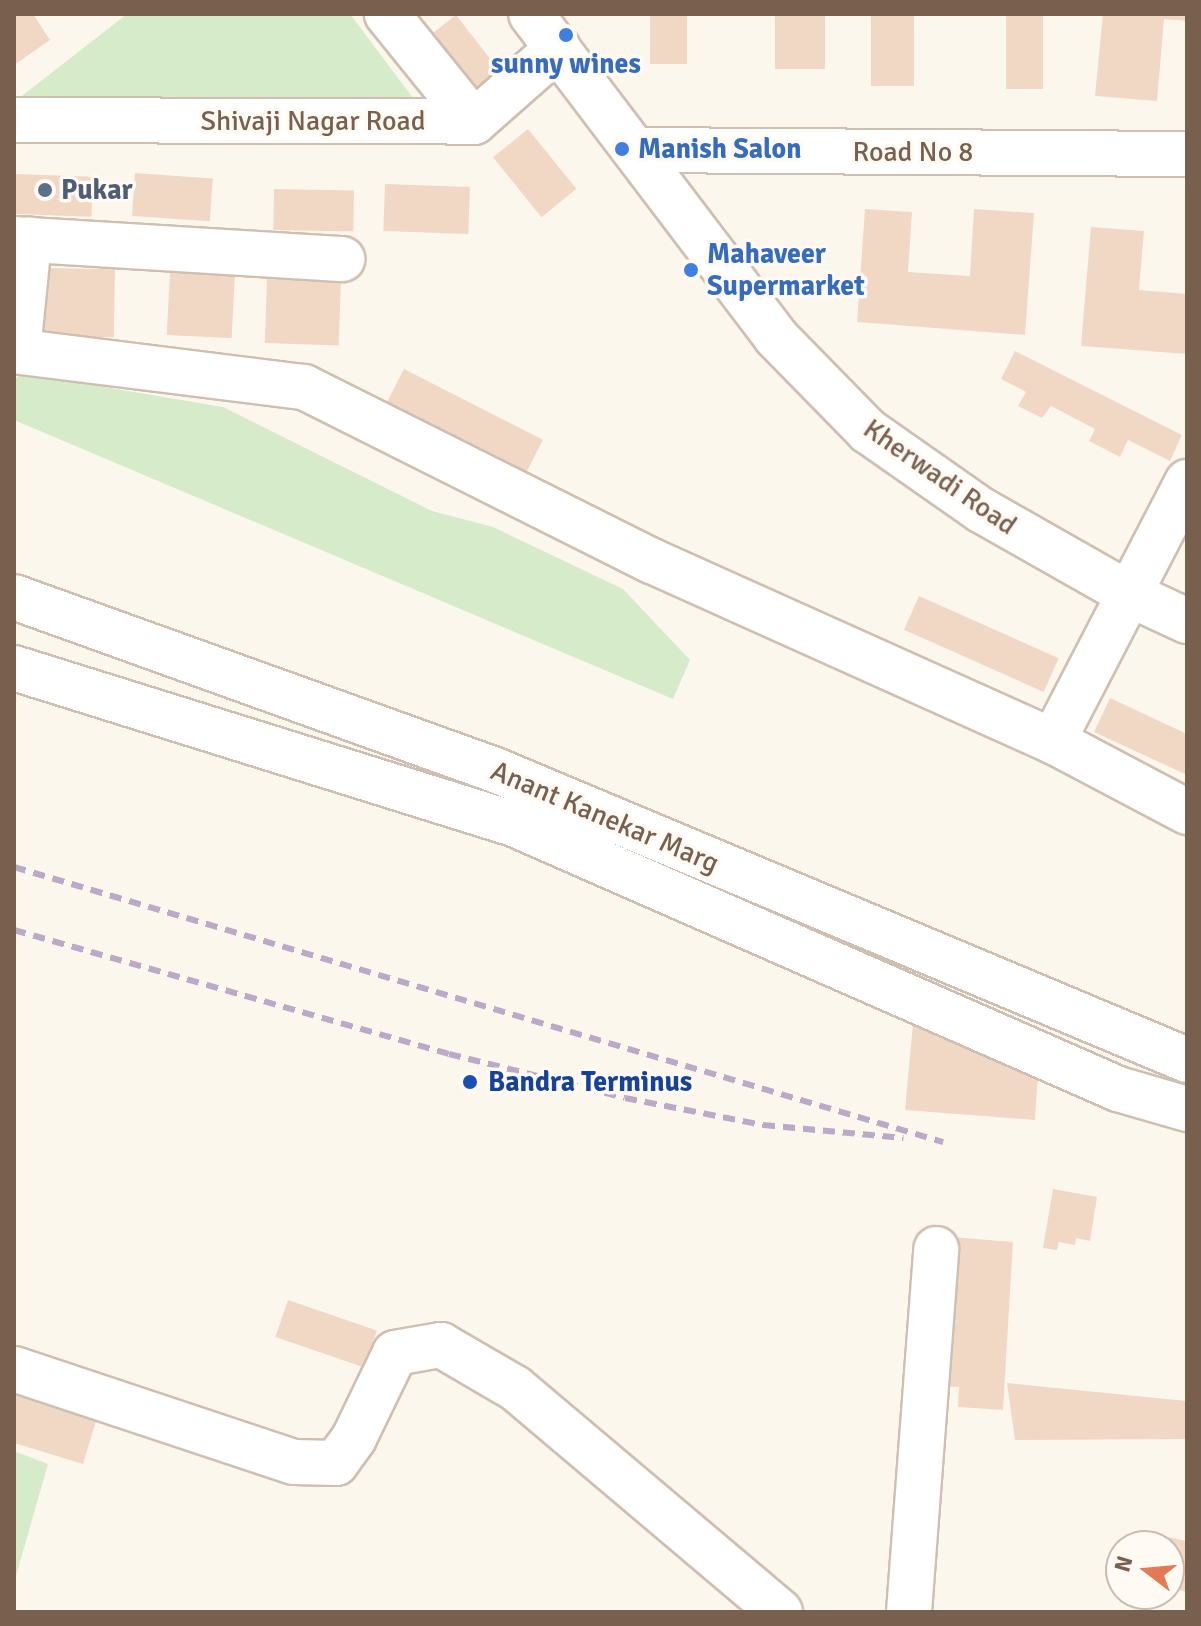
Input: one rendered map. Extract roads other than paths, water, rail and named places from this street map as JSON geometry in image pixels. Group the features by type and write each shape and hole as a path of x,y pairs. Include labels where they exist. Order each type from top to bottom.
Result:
{"street":[{"name":"Shivaji Nagar Road","path":"387,14 474,122"},
{"name":"Kherwadi Road","path":"531,14 639,150 776,337 868,431 981,510 1129,594 1187,621"},
{"path":"474,122 558,48"},
{"name":"Shivaji Nagar Road","path":"14,120 474,122"},
{"name":"Road No 8","path":"639,150 1187,154"},
{"path":"342,259 22,239 16,351 304,387 652,561 1053,741 1187,812"},
{"path":"1053,741 1187,482"},
{"name":"Anant Kanekar Marg","path":"14,597 495,770 1187,1060"},
{"name":"Anant Kanekar Marg","path":"14,668 514,824 1118,1089 1187,1109"},
{"path":"909,1612 936,1249"},
{"path":"14,1369 294,1462 336,1463 354,1438 395,1353 441,1345 515,1388 780,1612"}],"railway":[{"path":"14,867 943,1142"},
{"path":"14,930 449,1054 625,1098 763,1125 903,1138"}],"place":[{"name":"sunny wines","path":"566,35"},
{"name":"Manish Salon","path":"622,149"},
{"name":"Pukar","path":"45,190"},
{"name":"Mahaveer Supermarket","path":"691,270"},
{"name":"Bandra Terminus","path":"470,1082"}]}
